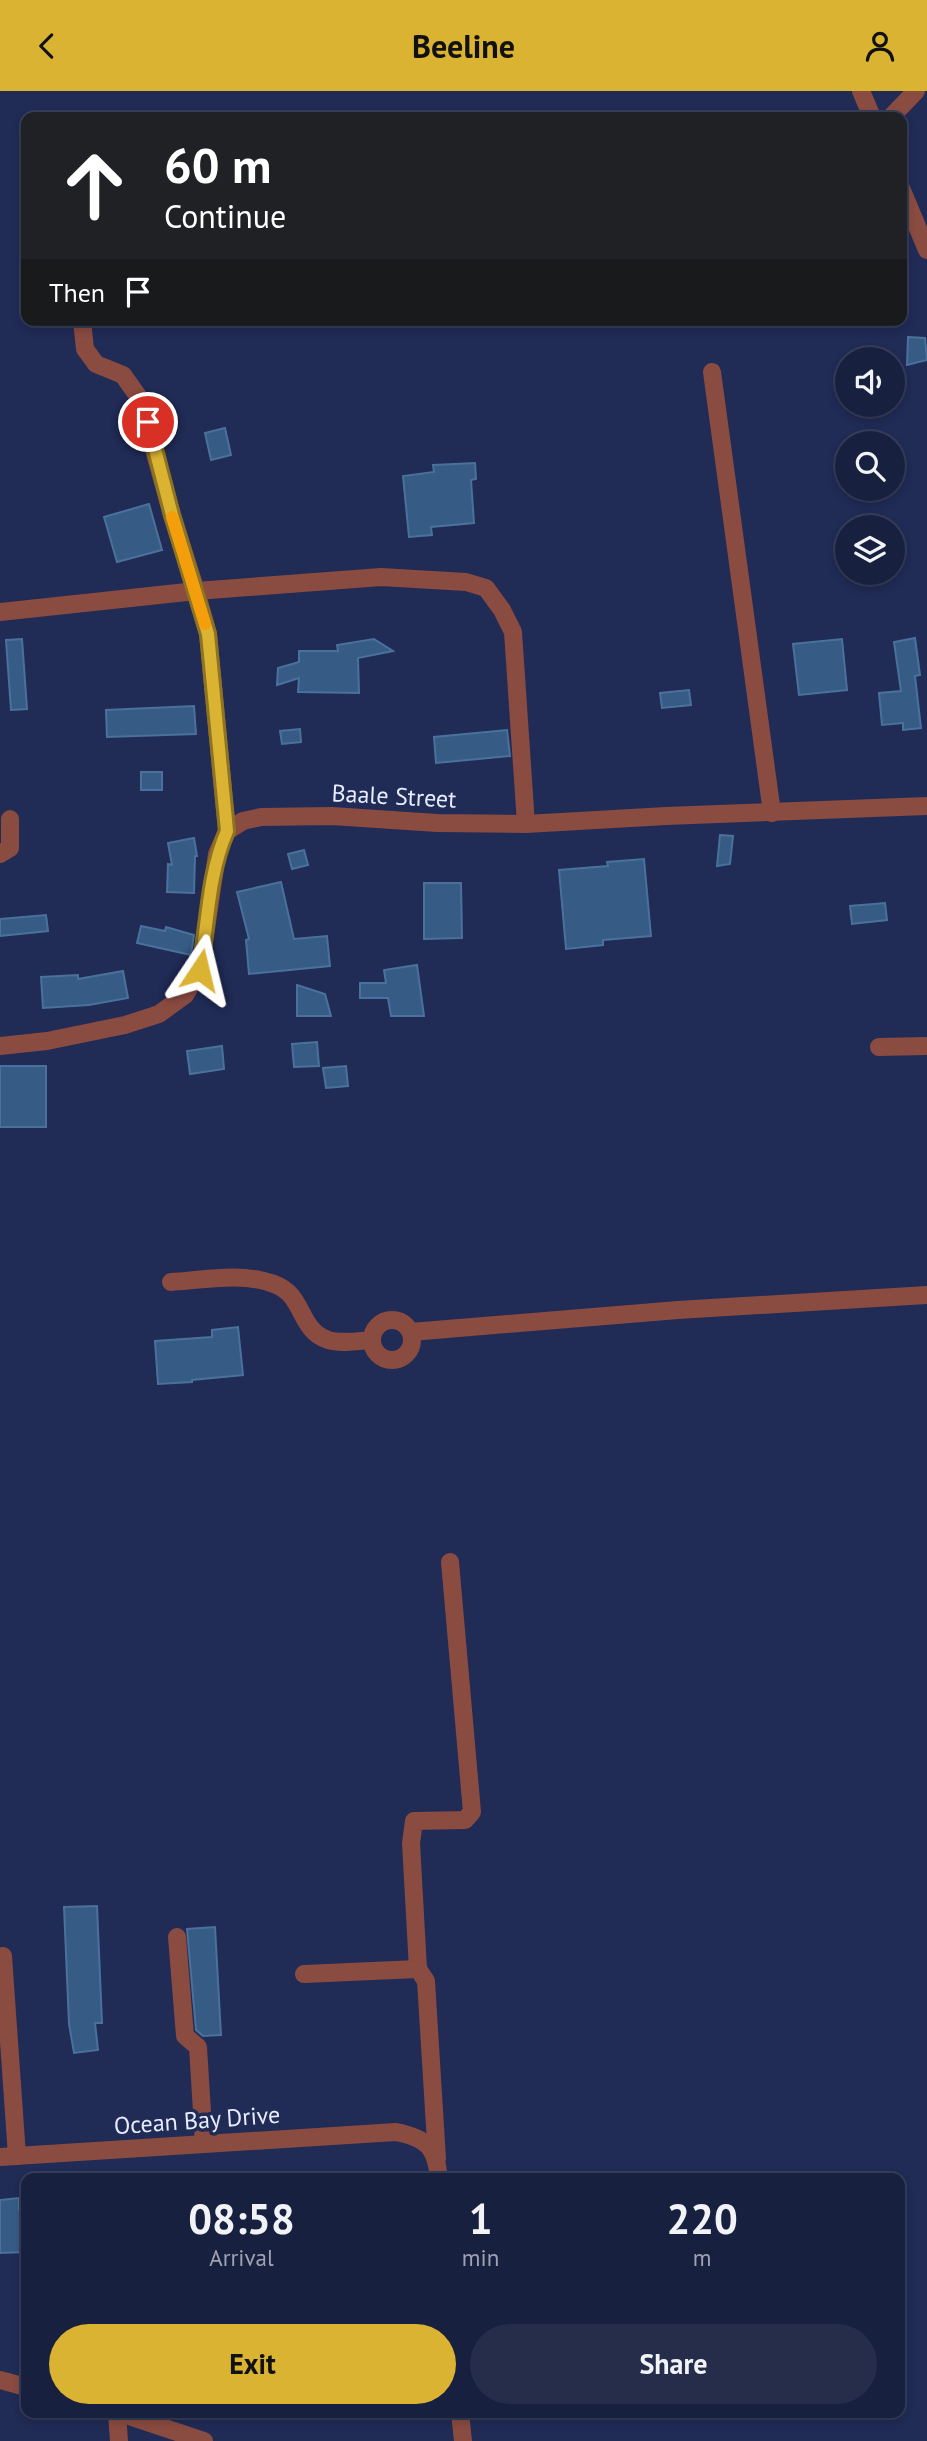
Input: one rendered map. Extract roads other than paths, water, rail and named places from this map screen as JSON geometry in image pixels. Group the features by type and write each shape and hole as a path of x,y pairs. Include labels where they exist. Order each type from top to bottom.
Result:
{"street":[{"path":"861,91 870,112"},
{"path":"896,112 911,97 927,93"},
{"path":"907,202 927,250"},
{"path":"0,1046 47,1041 125,1025 159,1014 185,995 200,970 215,864 227,831 208,634 196,591 140,399 123,375 96,364 85,349 83,326"},
{"path":"712,372 772,813"},
{"path":"0,612 196,591 382,577 466,582 486,588 502,610 513,632 527,824"},
{"name":"Baale Street","path":"227,831 243,821 261,817 332,816 437,823 527,824 927,806"},
{"path":"0,854 10,848 10,819"},
{"path":"879,1047 927,1046"},
{"path":"171,1282 243,1278 275,1284 295,1297 306,1322 316,1334 330,1341 371,1341"},
{"path":"411,1332 678,1310 927,1295"},
{"path":"388,1320 401,1322 411,1332 411,1346 403,1358 389,1360 377,1354 371,1341 376,1327 388,1320"},
{"path":"438,2172 426,1981 418,1969 411,1843 414,1821 465,1820 472,1812 450,1562"},
{"path":"177,1937 185,2036 198,2047 204,2144"},
{"path":"3,1957 8,2157"},
{"path":"304,1974 418,1969"},
{"name":"Ocean Bay Drive","path":"8,2157 396,2132 411,2135 429,2145 438,2172"},
{"path":"0,2380 21,2386"},
{"path":"118,2418 119,2441"},
{"path":"133,2418 204,2441"},
{"path":"461,2418 463,2441"}]}
